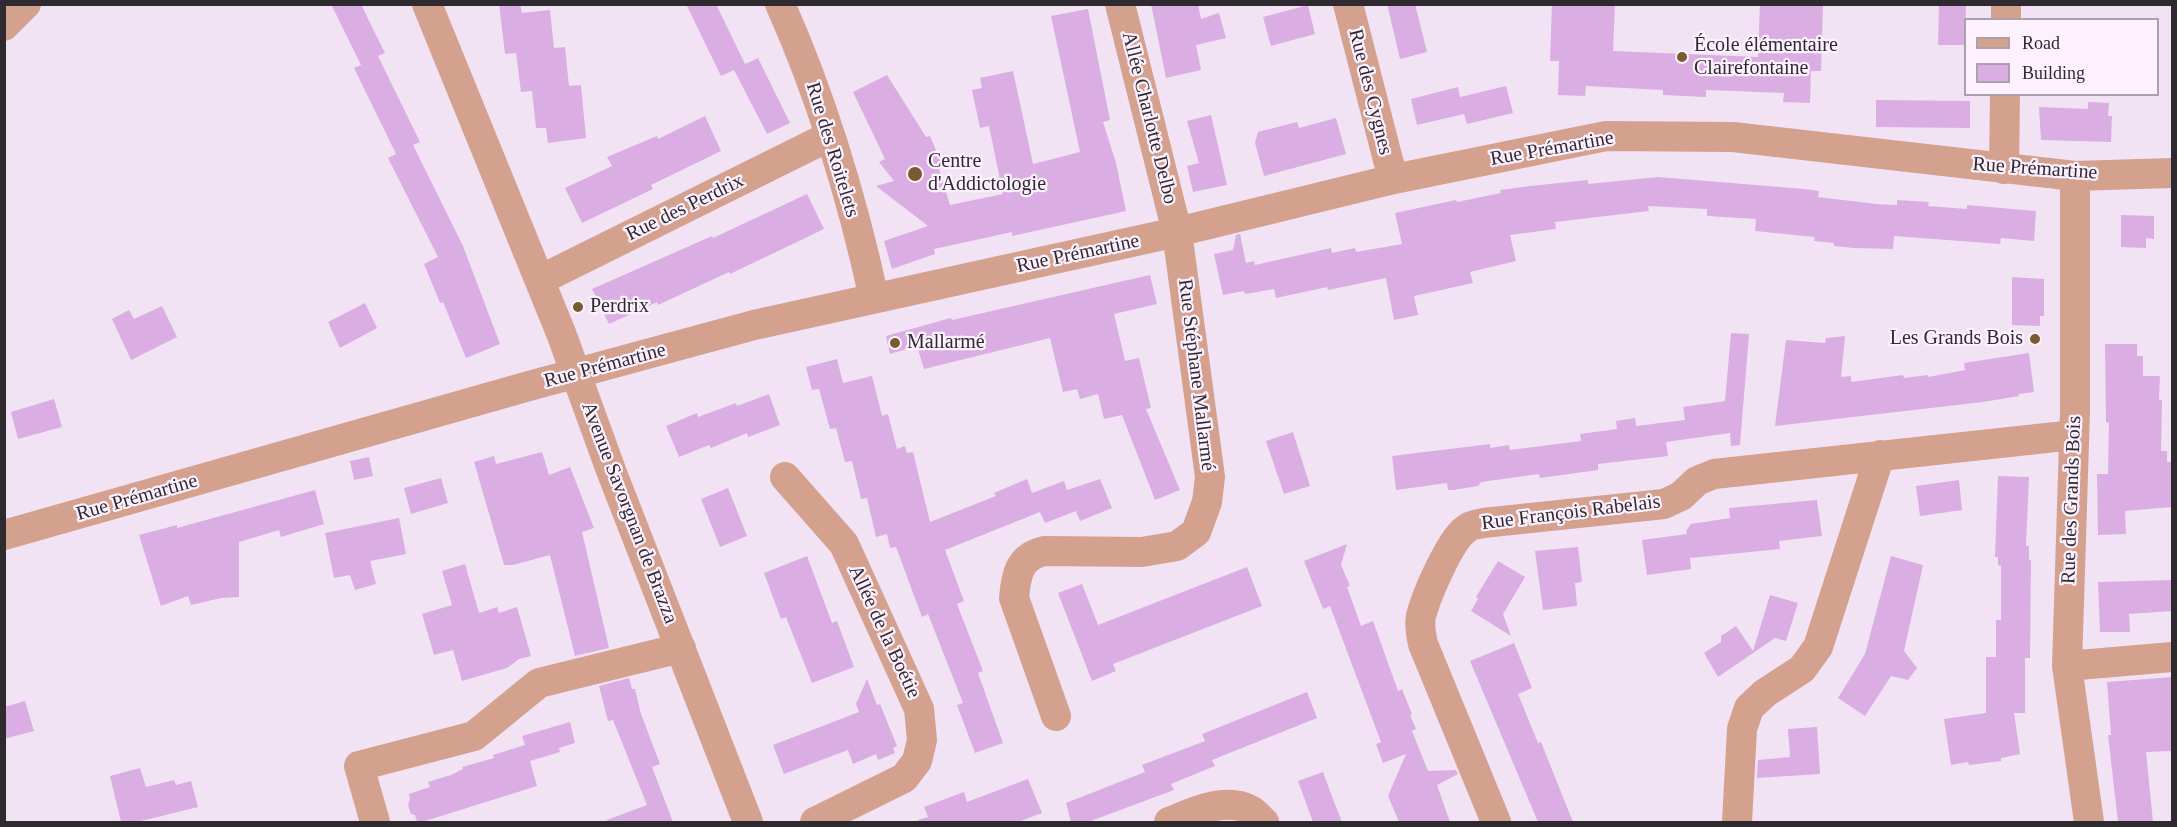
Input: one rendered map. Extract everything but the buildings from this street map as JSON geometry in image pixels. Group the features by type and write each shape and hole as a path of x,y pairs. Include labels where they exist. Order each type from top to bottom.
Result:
{"street":[{"path":"4,27 26,4"},
{"name":"Avenue Savorgnan de Brazza","path":"427,4 540,280 612,473 748,822"},
{"name":"Rue des Roitelets","path":"780,4 796,41 830,136 874,298"},
{"name":"Allée Charlotte Delbo","path":"1120,4 1177,232"},
{"name":"Rue des Cygnes","path":"1348,4 1394,179"},
{"path":"2004,169 2005,96"},
{"name":"Rue des Perdrix","path":"540,280 830,136"},
{"name":"Rue Prémartine","path":"4,535 754,325 1177,232 1394,179 1606,136 1733,137 2075,176 2172,173"},
{"name":"Rue des Grands Bois","path":"2075,176 2074,435 2067,666 2089,822"},
{"name":"Rue Stéphane Mallarmé","path":"1056,716 1014,598 1016,581 1022,564 1032,554 1044,551 1142,552 1177,546 1196,532 1207,502 1210,477 1177,232"},
{"name":"Rue François Rabelais","path":"1496,822 1423,644 1420,630 1421,616 1441,566 1457,537 1467,528 1483,523 1664,504 1681,496 1697,481 1714,474 2074,435"},
{"path":"1737,822 1742,729 1749,708 1765,693 1802,669 1818,647 1880,455"},
{"name":"Allée de la Boétie","path":"785,477 844,544 920,709 922,740 917,761 904,778 815,822"},
{"path":"375,822 359,766 474,736 539,683 681,648"},
{"path":"2067,666 2172,657"},
{"path":"1168,822 1203,808 1227,805 1257,816"}],"place":[{"name":"École élémentaire Clairefontaine","path":"1682,57"},
{"name":"Centre d'Addictologie","path":"915,174"},
{"name":"Perdrix","path":"578,307"},
{"name":"Les Grands Bois","path":"2035,339"},
{"name":"Mallarmé","path":"895,343"}]}
